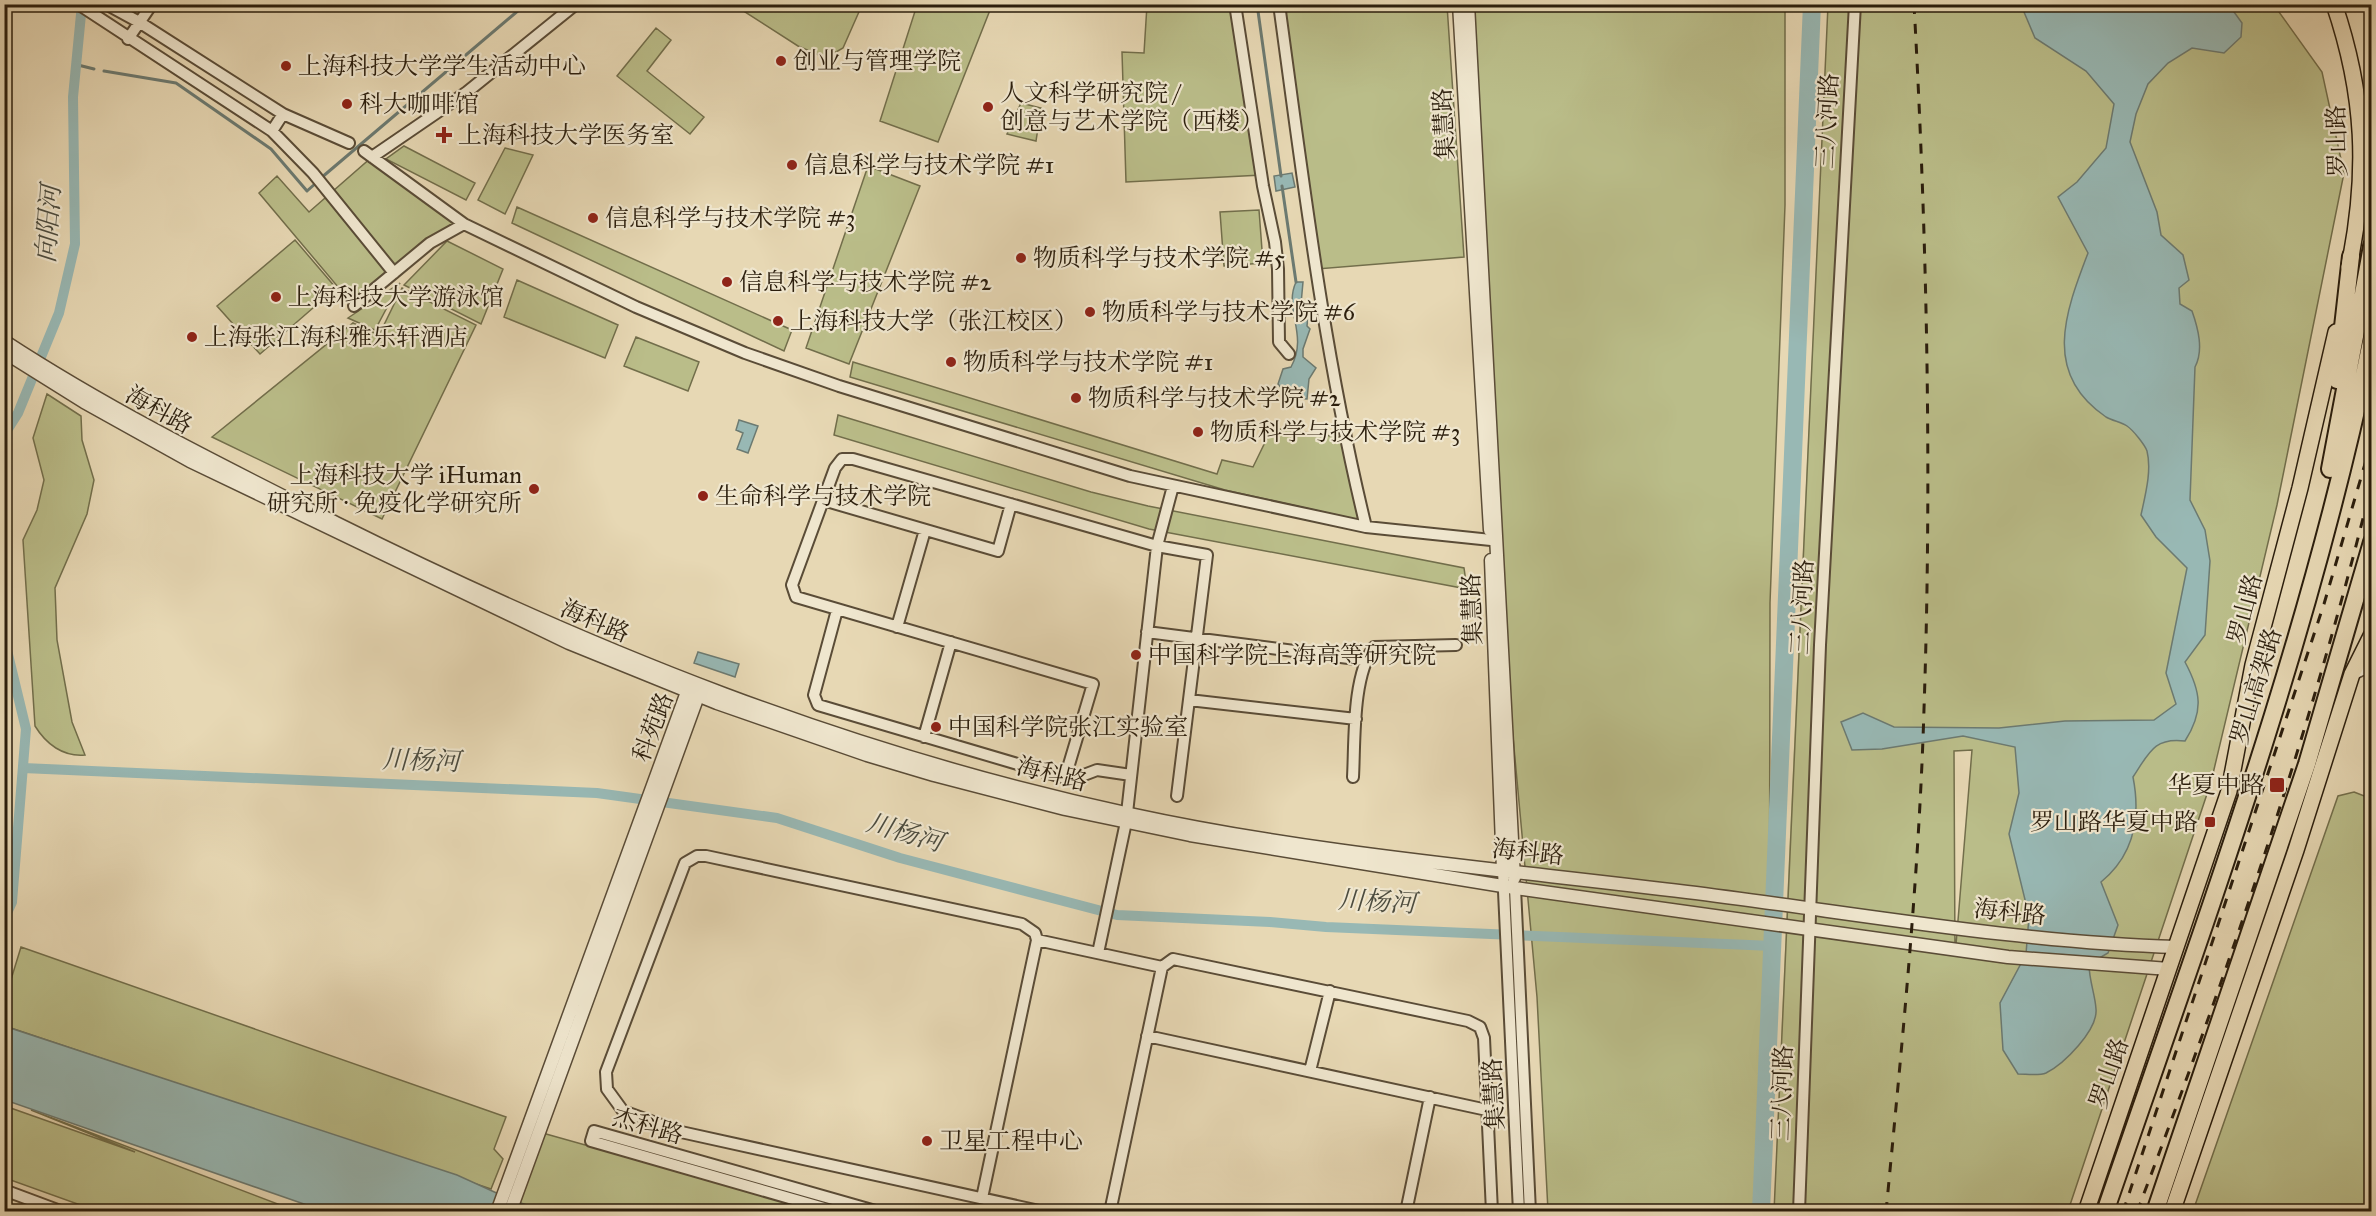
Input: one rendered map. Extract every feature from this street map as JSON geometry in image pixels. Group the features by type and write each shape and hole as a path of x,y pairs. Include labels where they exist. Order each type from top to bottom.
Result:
{"highway":[{"path":"2263,749 2323,507 2372,246"},
{"path":"2323,507 2351,256"},
{"name":"罗山高架路","path":"2105,1212 2263,749 2310,589 2372,337"},
{"path":"2307,764 2372,542"},
{"path":"2155,1212 2307,764 2372,582"}],"main road":[{"name":"罗山路","path":"2086,1212 2229,791 2253,665 2320,406 2351,256 2362,183 2362,129 2353,70 2334,4"},
{"path":"2172,1212 2296,850 2352,674 2367,654 2372,634"}],"street":[{"path":"78,4 128,39 272,131 322,183 394,273"},
{"path":"106,4 139,22 283,114 349,142"},
{"path":"128,39 152,4"},
{"path":"576,4 467,92 368,154 464,224 636,307 745,353 839,386 1130,476 1366,527 1491,540"},
{"path":"1235,4 1276,251 1279,342 1289,354"},
{"path":"1279,4 1319,280 1346,438 1366,527"},
{"name":"集慧路","path":"1459,4 1486,499 1491,540 1511,919 1530,1212"},
{"name":"集慧路","path":"1468,4 1509,871"},
{"name":"三八河路","path":"1798,1212 1807,927 1855,4"},
{"path":"272,131 283,114"},
{"path":"354,306 430,243 464,224"},
{"name":"海科路","path":"6,345 54,379 184,448 364,537 573,635 694,691 792,729 923,771 1264,848 1510,887 2008,957 2169,969"},
{"path":"1065,778 1093,684 800,599 792,589 838,463 847,458 1157,546 1207,555 1176,795"},
{"path":"1098,953 1126,818 1157,546 1173,486"},
{"path":"823,500 998,551 1011,504"},
{"path":"897,627 925,530"},
{"path":"837,610 814,695 815,702 822,707 1065,778 1076,778 1092,770 1131,775"},
{"path":"1147,632 1364,660"},
{"path":"924,737 951,642"},
{"path":"1353,777 1356,719 1364,660 1374,647 1456,645"},
{"path":"2352,674 2362,669 2372,669"},
{"name":"科苑路","path":"510,1212 548,1091 694,691"},
{"path":"1189,700 1356,719"},
{"name":"海科路","path":"1126,818 1317,848 1745,899 1934,926 2127,945 2177,947"},
{"path":"982,1198 1037,940 1035,933 1022,924 697,856 690,858 681,869 606,1072 610,1098 622,1112 698,1137 1044,1212"},
{"path":"1037,940 1162,967"},
{"name":"集慧路","path":"1513,951 1519,1212"},
{"path":"1110,1212 1162,967 1167,961 1181,959 1468,1021 1480,1027 1484,1038 1492,1212"},
{"path":"1310,1071 1330,991"},
{"path":"1147,1036 1488,1110"},
{"name":"科苑路","path":"497,1212 548,1091"},
{"path":"1406,1212 1430,1097"},
{"name":"杰科路","path":"838,1212 591,1141 594,1131 879,1212"},
{"path":"4,1190 63,1212"}],"green space":[{"path":"734,5 862,5 843,48 831,55 821,56 798,46"},
{"path":"917,5 992,5 938,142 880,121"},
{"path":"1147,5 1235,5 1262,175 1126,182 1122,52 1144,53"},
{"path":"1279,5 1447,5 1464,257 1317,269"},
{"path":"1467,5 1785,5 1785,205 1770,603 1769,1211 1548,1211 1537,997 1500,596"},
{"path":"1828,5 2274,5 2322,72 2344,173 2277,505 2211,782 2068,1211 1774,1212","holes":["1972,750 1955,957 1954,751"]},
{"path":"656,28 671,40 647,71 704,117 690,134 617,76"},
{"path":"1021,103 1041,108 1036,141 1007,134"},
{"path":"404,146 475,183 466,200 386,159"},
{"path":"505,148 533,155 505,214 478,200"},
{"path":"372,157 464,224 354,306 259,193 277,176 309,212"},
{"path":"868,166 920,186 849,364 806,348"},
{"path":"517,207 792,330 784,351 512,223"},
{"path":"1259,210 1263,263 1224,266 1220,212"},
{"name":"上海科技大学游泳馆","path":"295,240 336,288 260,354 217,306"},
{"path":"447,241 503,269 481,324 404,285"},
{"path":"517,280 618,325 605,358 504,317"},
{"path":"400,283 375,330 348,318"},
{"path":"402,288 476,325 382,519 212,437 353,323 379,335"},
{"path":"636,337 699,362 688,391 624,366"},
{"path":"853,362 1217,474 1222,460 1253,467 1272,428 1346,438 1359,520 1225,490 850,377"},
{"path":"47,394 81,416 82,440 94,480 87,514 55,588 57,640 72,722 85,755 69,754 56,748 35,726 23,540 37,510 44,480 33,438"},
{"path":"838,415 1091,492 1148,506 1464,568 1467,589 1149,529 834,435"},
{"path":"2354,792 2372,799 2371,1211 2193,1211 2338,796"},
{"path":"21,947 506,1117 494,1149 503,1159 491,1189 5,1026 5,999"},
{"path":"5,1106 135,1152 31,1110 296,1211 97,1211 5,1178"},
{"path":"539,1132 820,1211 545,1212 514,1201"}],"water":[{"path":"2021,5 2229,5 2242,23 2241,37 2224,53 2192,48 2168,63 2148,84 2136,114 2130,142 2157,212 2161,235 2183,255 2189,280 2179,288 2180,304 2192,311 2199,339 2198,360 2195,367 2190,500 2205,530 2210,561 2205,635 2185,662 2197,692 2198,711 2185,741 2175,740 2153,748 2133,777 2136,807 2132,835 2121,860 2101,882 2118,925 2108,953 2089,964 2096,1009 2092,1027 2062,1062 2046,1073 2036,1075 2018,1074 2003,1050 2000,1003 2026,954 2029,916 2009,834 2019,793 2015,747 1963,736 1882,749 1852,750 1841,722 1863,713 1894,727 1999,728 2065,721 2154,720 2176,704 2166,673 2187,568 2156,537 2141,515 2148,475 2146,448 2130,428 2106,417 2086,400 2073,382 2066,362 2064,341 2067,320 2072,298 2088,253 2058,197 2077,182 2106,148 2114,104 2086,71 2035,38"},
{"path":"1292,173 1295,187 1276,191 1274,176"},
{"path":"1296,282 1303,282 1301,304 1308,315 1307,326 1310,329 1303,349 1303,357 1316,368 1309,379 1307,399 1290,398 1278,384 1283,369 1291,367 1298,344 1292,302"},
{"path":"739,420 758,426 748,453 737,449 743,433 736,430"},
{"path":"698,652 739,664 735,677 694,663"},
{"path":"4,1026 457,1175 514,1201 547,1211 324,1211 5,1100"}],"waterway":[{"name":"向阳河","path":"4,435 18,413 59,313 75,244 73,97 82,4"},
{"path":"321,178 526,4"},
{"path":"1257,4 1281,176"},
{"path":"1761,1212 1812,4"},
{"path":"74,64 94,69"},
{"path":"104,71 176,83 271,149 307,191 316,183"},
{"path":"1282,186 1296,282"},
{"path":"4,638 26,729 12,902 4,919"},
{"name":"川杨河","path":"23,768 597,793 777,818 900,858 1117,915 1326,927 1773,946"}],"railway":[{"path":"1886,1212 1914,898 1922,772 1926,621 1927,356 1914,4"},
{"path":"2123,1212 2324,604 2372,440"},
{"path":"2137,1212 2266,851 2323,667 2372,482"}],"place":[{"name":"创业与管理学院","path":"781,61"},
{"name":"上海科技大学学生活动中心","path":"286,66"},
{"name":"科大咖啡馆","path":"347,104"},
{"name":"人文科学研究院 / 创意与艺术学院（西楼）","path":"988,107"},
{"name":"上海科技大学医务室","path":"444,135"},
{"name":"信息科学与技术学院 #1","path":"792,165"},
{"name":"信息科学与技术学院 #3","path":"593,218"},
{"name":"物质科学与技术学院 #5","path":"1021,258"},
{"name":"信息科学与技术学院 #2","path":"727,282"},
{"name":"上海科技大学游泳馆","path":"276,297"},
{"name":"物质科学与技术学院 #6","path":"1090,312"},
{"name":"上海科技大学（张江校区）","path":"778,321"},
{"name":"上海张江海科雅乐轩酒店","path":"192,337"},
{"name":"物质科学与技术学院 #1","path":"951,362"},
{"name":"物质科学与技术学院 #2","path":"1076,398"},
{"name":"物质科学与技术学院 #3","path":"1198,432"},
{"name":"上海科技大学 iHuman 研究所 · 免疫化学研究所","path":"534,489"},
{"name":"生命科学与技术学院","path":"703,496"},
{"name":"中国科学院上海高等研究院","path":"1136,655"},
{"name":"中国科学院张江实验室","path":"936,727"},
{"name":"华夏中路","path":"2277,785"},
{"name":"罗山路华夏中路","path":"2210,822"},
{"name":"卫星工程中心","path":"927,1141"}]}
